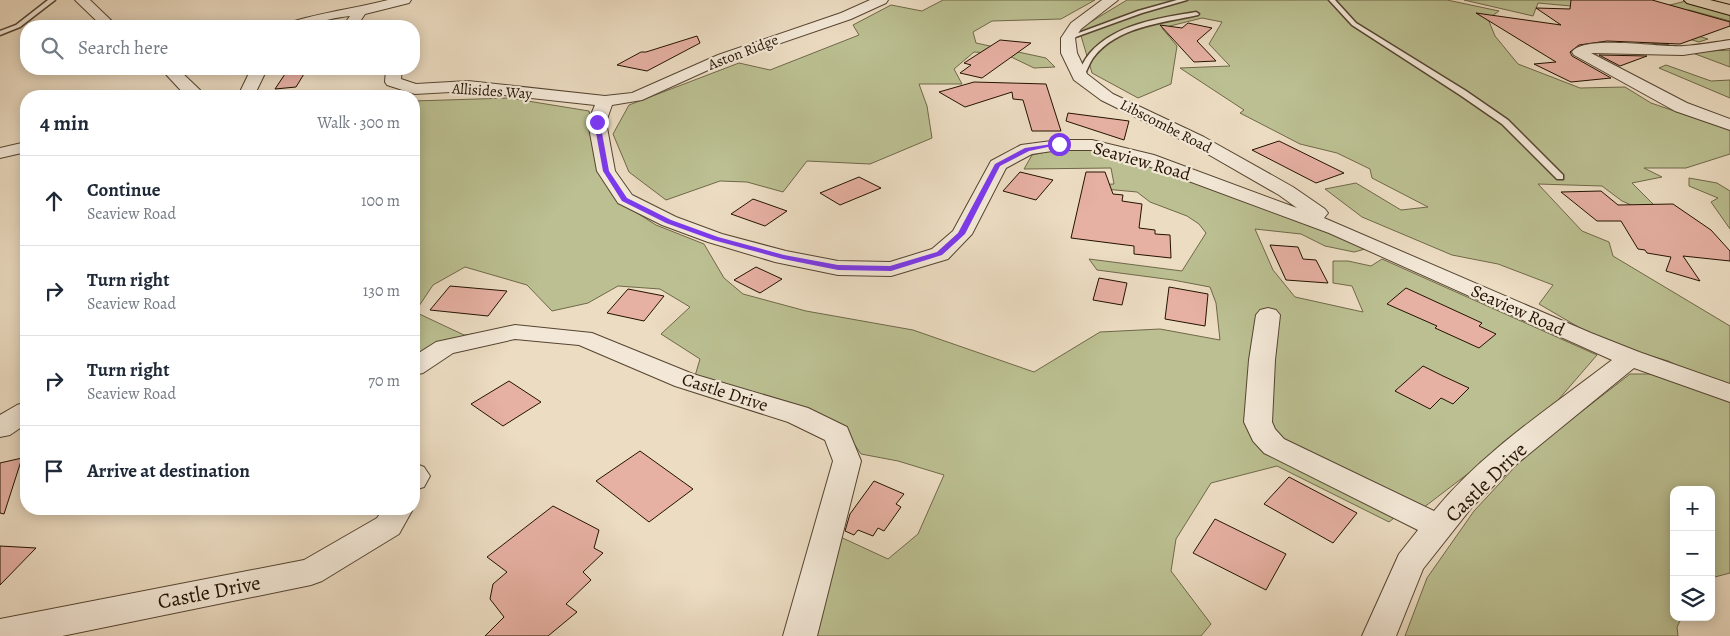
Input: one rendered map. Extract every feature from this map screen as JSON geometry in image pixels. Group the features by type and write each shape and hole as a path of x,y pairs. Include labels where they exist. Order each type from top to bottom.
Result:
{"main road":[{"path":"1692,0 1730,10"}],"street":[{"path":"82,0 104,20"},
{"path":"313,20 345,11 357,12 404,0"},
{"name":"Aston Ridge","path":"606,101 636,97 724,58 846,16 880,0"},
{"path":"1068,38 1076,26 1111,0"},
{"path":"354,20 358,15 357,12"},
{"name":"Libscombe Road","path":"1068,38 1068,53 1080,77 1107,96 1198,141 1286,191 1321,215 1336,229"},
{"path":"1729,45 1683,51 1592,47 1579,52 1681,107 1730,125"},
{"path":"174,75 187,90"},
{"path":"249,90 257,75"},
{"name":"Allisides Way","path":"394,75 393,82 415,89 468,86 606,101"},
{"name":"Seaview Road","path":"606,101 597,122 606,171 625,199 669,221 716,238 783,257 838,268 891,268 940,254 962,234 998,165 1028,149 1059,144 1092,145 1147,159 1336,229 1630,358 1730,393"},
{"path":"0,154 20,149"},
{"path":"1268,315 1262,360 1258,422 1263,434 1274,446 1439,527"},
{"name":"Castle Drive","path":"420,363 445,347 515,332 583,338 684,380 798,415 837,434 847,461 800,636"},
{"name":"Castle Drive","path":"1378,636 1410,563 1461,499 1503,460 1630,358"},
{"path":"0,428 20,415"},
{"name":"Castle Drive","path":"0,634 311,572 388,526 394,515"}],"lane":[{"path":"26,20 52,0"},
{"path":"1068,38 1140,12 1184,0"},
{"path":"1332,0 1354,24 1505,122 1560,177"},
{"path":"1080,77 1093,54 1114,37 1144,24 1196,14"},
{"path":"0,34 20,24"}],"green space":[{"path":"943,0 1095,0 1061,19 992,21 973,32 976,43 1046,58 1055,67 1034,68 1005,54 974,52 954,69 962,84 919,84 927,106 932,138 870,164 807,161 783,192 747,182 720,181 666,200 629,172 613,134 629,105 739,63 770,70 859,35 853,25 891,5 922,11"},
{"path":"1127,0 1447,0 1499,11 1488,19 1495,36 1518,64 1580,88 1625,87 1651,103 1730,130 1730,154 1686,168 1644,168 1662,177 1632,183 1682,233 1665,234 1631,205 1622,201 1602,186 1538,184 1582,231 1609,242 1613,256 1730,326 1730,390 1668,361 1604,342 1539,304 1553,285 1498,264 1452,255 1362,217 1325,189 1356,183 1401,210 1428,207 1372,178 1370,169 1337,153 1300,144 1240,113 1244,110 1180,68 1230,66 1209,44 1222,22 1202,18 1162,28 1177,46 1171,84 1138,98 1092,73 1079,29"},
{"path":"1464,0 1603,0 1571,6 1538,3 1533,16"},
{"path":"1614,0 1631,0 1662,7 1686,1 1730,14 1730,21 1689,10 1672,15 1684,20 1663,25 1708,39 1699,42 1641,25 1623,30 1669,45 1640,42 1602,29 1652,10"},
{"path":"1730,50 1730,67 1690,52"},
{"path":"1666,65 1711,81 1730,80 1730,98 1659,68"},
{"path":"509,98 589,111 603,172 618,201 656,225 704,244 724,278 743,294 806,311 913,330 1034,372 1100,332 1160,329 1220,340 1216,303 1210,287 1097,270 1089,259 1182,271 1206,233 1199,224 1187,216 1150,202 1137,192 1094,188 1093,185 1114,184 1111,168 1024,169 1032,155 1074,146 1124,154 1373,247 1354,252 1325,246 1301,234 1255,229 1273,270 1295,297 1363,312 1352,286 1333,283 1333,261 1348,261 1371,266 1382,259 1597,355 1546,414 1423,508 1398,515 1389,522 1277,466 1211,483 1176,539 1171,571 1211,624 1201,636 811,636 836,535 888,559 918,534 944,475 898,461 861,454 844,429 695,376 700,359 661,334 690,307 660,289 618,286 588,303 552,311 527,285 465,267 433,285 420,304 420,101"},
{"path":"1689,178 1717,183 1730,191 1730,229 1711,202 1718,198 1689,186"},
{"path":"420,314 464,335 509,330 463,347 420,372"},
{"path":"1630,374 1659,374 1730,399 1730,573 1715,577 1715,486 1670,486 1670,621 1680,621 1677,627 1678,636 1405,636 1427,578 1474,511 1527,454"}],"building":[{"path":"1571,0 1652,0 1730,22 1730,26 1680,44 1607,41 1579,45 1570,52 1572,56 1611,78 1571,82 1534,64 1556,62 1476,13 1561,25 1536,8 1570,9"},
{"path":"1188,23 1212,28 1197,41 1216,61 1194,62 1160,25 1182,28"},
{"path":"697,36 700,43 647,71 617,65 641,52"},
{"path":"1000,40 1031,43 982,78 960,73 971,65 964,63"},
{"path":"1599,55 1647,56 1620,66"},
{"path":"284,75 303,75 296,87 275,89"},
{"path":"974,82 1046,84 1061,131 1032,131 1023,100 1013,99 1012,92 965,107 939,92"},
{"path":"1068,113 1129,121 1124,140 1066,121"},
{"path":"1279,141 1344,173 1316,183 1252,150"},
{"path":"1020,172 1053,180 1036,200 1003,191"},
{"path":"1086,172 1105,172 1113,194 1123,195 1122,201 1142,204 1139,228 1155,230 1155,234 1170,235 1171,258 1134,254 1134,246 1071,238"},
{"path":"859,177 881,188 840,205 820,193"},
{"path":"1601,191 1618,205 1673,204 1711,230 1730,251 1730,261 1683,256 1700,281 1666,271 1671,257 1647,253 1645,250 1638,249 1621,221 1597,221 1561,192"},
{"path":"753,199 787,211 765,226 731,214"},
{"path":"1270,245 1298,247 1303,259 1316,260 1328,283 1286,280"},
{"path":"756,267 782,279 760,293 734,280"},
{"path":"1099,278 1127,283 1122,305 1093,300"},
{"path":"450,286 507,291 488,316 430,310"},
{"path":"1169,287 1208,294 1205,326 1165,319"},
{"path":"1406,288 1482,323 1479,326 1496,334 1479,348 1435,328 1437,326 1387,304"},
{"path":"628,289 664,296 644,321 607,313"},
{"path":"1423,366 1469,388 1453,404 1441,398 1430,409 1395,391"},
{"path":"509,381 541,402 503,426 471,404"},
{"path":"640,451 693,489 649,522 596,481"},
{"path":"20,458 20,464 4,514 0,513 0,463"},
{"path":"1289,477 1357,513 1333,543 1264,504"},
{"path":"874,481 904,494 896,504 901,507 884,531 878,528 873,536 858,530 854,535 845,531 850,514"},
{"path":"553,506 599,530 594,548 603,553 583,572 591,580 566,604 577,612 548,636 485,636 504,617 490,599 493,584 507,572 487,557"},
{"path":"1215,519 1286,554 1266,590 1193,553"},
{"path":"0,546 36,548 0,585"}],"route":[{"path":"597,122 606,171 625,199 669,221 716,238 783,257 838,268 891,268 940,254 962,234 998,165 1028,149 1059,144"}]}
